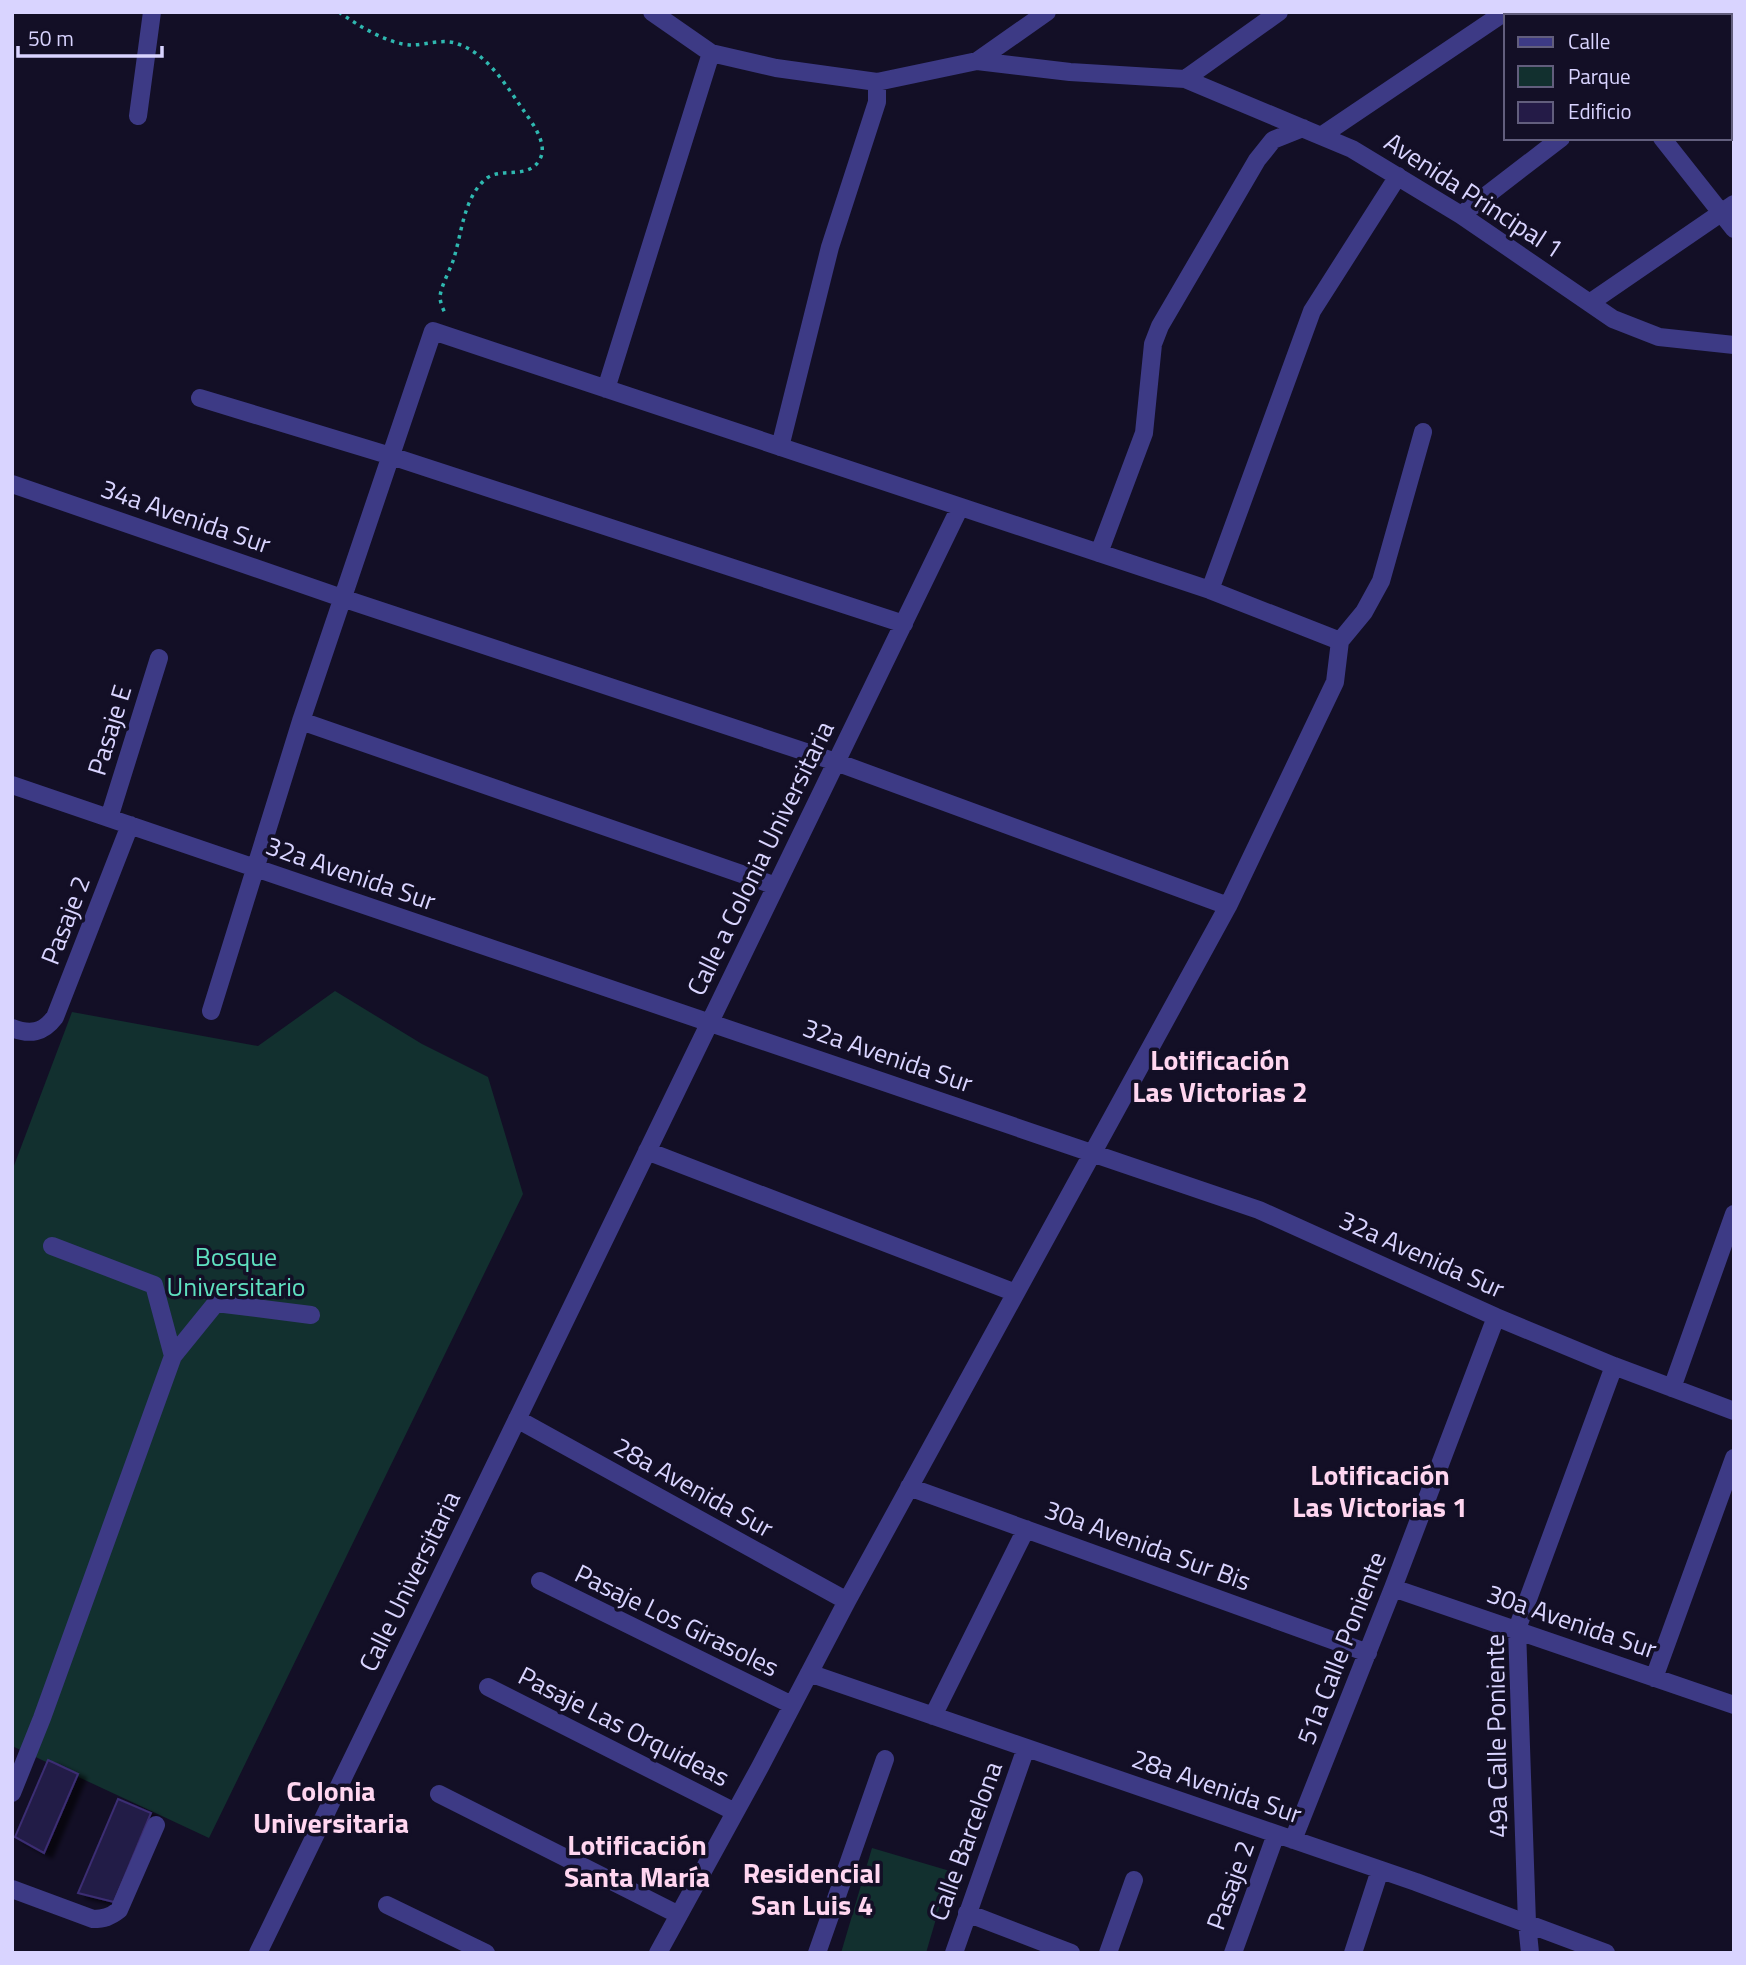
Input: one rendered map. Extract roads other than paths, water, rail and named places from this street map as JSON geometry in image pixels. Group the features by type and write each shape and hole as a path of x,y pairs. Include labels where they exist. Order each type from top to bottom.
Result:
{"street":[{"path":"138,116 152,12"},
{"path":"652,12 711,53 776,68 877,82 977,61 1047,12"},
{"path":"1185,79 1279,12"},
{"path":"1321,136 1505,12"},
{"path":"606,389 711,53"},
{"name":"Avenida Principal 1","path":"977,61 1070,72 1185,79 1352,149 1461,215 1613,319 1660,337 1734,345"},
{"path":"779,447 830,247 877,102 877,82"},
{"path":"1099,553 1144,433 1153,344 1160,326 1257,160 1273,140 1303,128"},
{"path":"1461,215 1558,140"},
{"path":"1664,140 1728,208 1734,229"},
{"path":"1210,590 1312,310 1398,176"},
{"path":"1591,302 1728,208"},
{"path":"211,1010 301,721 433,331 1210,590 1340,641"},
{"path":"200,398 390,456 904,624"},
{"path":"658,1953 909,1487 1228,906 1335,682 1340,641 1364,612 1381,581 1423,432"},
{"name":"34a Avenida Sur","path":"12,484 342,598 836,762 1228,906"},
{"name":"Calle a Colonia Universitaria","path":"607,1233 960,507"},
{"name":"Pasaje E","path":"109,818 159,658"},
{"path":"301,721 776,886"},
{"name":"32a Avenida Sur","path":"12,785 1259,1210 1496,1317 1614,1366 1734,1411"},
{"name":"Pasaje 2","path":"12,1028 29,1033 41,1030 49,1025 58,1010 130,825"},
{"path":"647,1151 1016,1293"},
{"path":"1672,1388 1734,1214"},
{"name":"Calle Universitaria","path":"258,1953 607,1233"},
{"path":"52,1246 154,1285 173,1356"},
{"path":"12,1793 42,1718 173,1356 216,1303 311,1315"},
{"name":"51a Calle Poniente","path":"1285,1837 1368,1653 1496,1317"},
{"name":"49a Calle Poniente","path":"1531,1953 1527,1923 1517,1629 1614,1366"},
{"name":"28a Avenida Sur","path":"517,1419 847,1601"},
{"path":"1654,1678 1734,1458"},
{"name":"30a Avenida Sur Bis","path":"909,1487 1368,1653"},
{"path":"933,1716 1026,1529"},
{"name":"Pasaje Los Girasoles","path":"540,1581 792,1706"},
{"name":"30a Avenida Sur","path":"1393,1588 1734,1705"},
{"name":"28a Avenida Sur","path":"809,1673 1380,1870 1606,1953"},
{"name":"Pasaje Las Orquideas","path":"488,1687 735,1812"},
{"name":"Calle Barcelona","path":"954,1953 1026,1748"},
{"path":"817,1953 885,1759"},
{"path":"439,1794 679,1915"},
{"path":"12,1889 93,1919 111,1916 119,1910 156,1825"},
{"name":"Pasaje 2","path":"1233,1953 1285,1837"},
{"path":"1353,1953 1380,1870"},
{"path":"1108,1953 1134,1880"},
{"path":"387,1905 486,1953"},
{"path":"967,1913 1071,1953"}],"district":[{"name":"Lotificación Las Victorias 2","path":"1220,1075"},
{"name":"Lotificación Las Victorias 1","path":"1380,1490"},
{"name":"Colonia Universitaria","path":"331,1806"},
{"name":"Lotificación Santa María","path":"637,1860"},
{"name":"Residencial San Luis 4","path":"812,1888"}],"park label":[{"name":"Bosque Universitario","path":"236,1271"}]}
